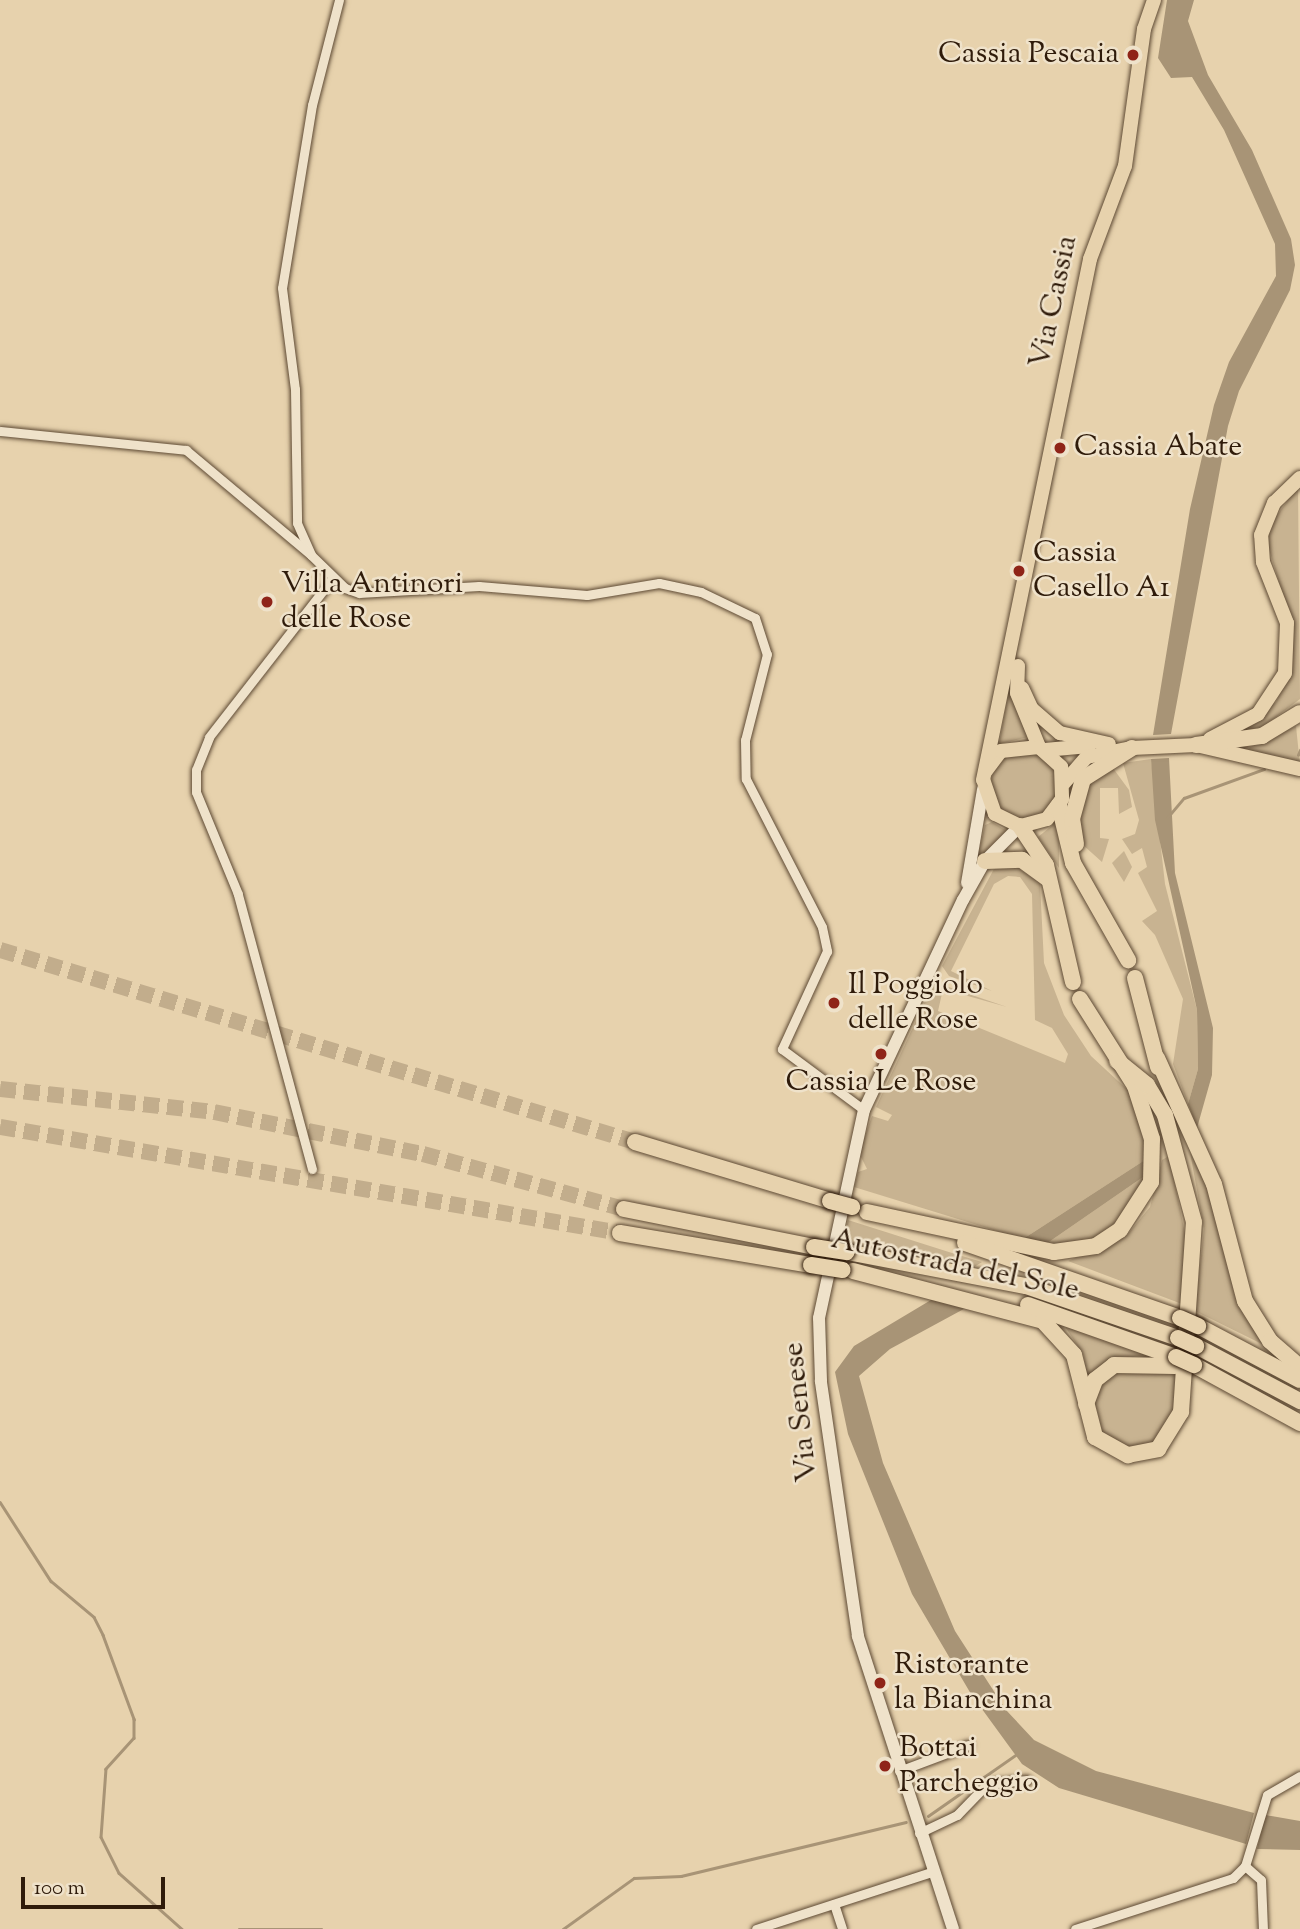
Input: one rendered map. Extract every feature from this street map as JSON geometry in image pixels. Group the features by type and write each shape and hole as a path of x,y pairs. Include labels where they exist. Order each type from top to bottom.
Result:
{"highway":[{"path":"1196,744 1262,736 1300,713"},
{"path":"1089,886 1073,833 1078,791 1093,768 1132,748"},
{"path":"1059,805 1070,856 1128,960"},
{"path":"1020,825 1051,882 1073,982"},
{"path":"985,861 1022,860 1051,882"},
{"path":"1135,978 1157,1058 1179,1100 1222,1207 1245,1301 1270,1341 1300,1367"},
{"path":"996,1246 1054,1252 1096,1246 1135,1214 1151,1182 1150,1130 1117,1061 1080,999"},
{"path":"994,1301 1032,1315 1062,1336 1077,1365 1084,1410 1099,1441 1128,1455 1158,1450 1177,1427 1195,1244 1181,1159 1157,1092 1157,1058"},
{"path":"1117,1061 1157,1092"},
{"name":"Autostrada del Sole","path":"635,1142 859,1210 996,1246 1036,1265 1180,1318 1300,1380"},
{"name":"Autostrada del Sole","path":"624,1209 1026,1286 1178,1338 1300,1401"},
{"name":"Autostrada del Sole","path":"620,1233 848,1271 994,1301 1176,1361 1300,1423"},
{"path":"1084,1410 1095,1380 1114,1365 1176,1361"}],"main road":[{"name":"Via Cassia","path":"983,789 1020,620 1040,489 1094,241 1125,166 1144,29 1154,0"},
{"path":"1196,744 1258,714 1285,673 1289,633 1263,562 1261,535 1274,503 1298,480"},
{"name":"Via Cassia","path":"1020,620 1020,708 1042,749 1065,783"},
{"path":"1018,677 1045,723 1060,733 1132,748"},
{"path":"985,772 1001,751 1109,744"},
{"path":"983,789 995,814 1020,825 1047,819 1059,805 1065,783 1087,757 1132,748 1196,744 1300,769"},
{"name":"Via Senese","path":"962,900 983,789"},
{"name":"Via Senese","path":"953,1929 931,1872 855,1624 818,1341 864,1110 962,900 985,861 1020,825"}],"street":[{"path":"311,555 297,523 295,389 282,288 312,106 340,0"},
{"path":"0,431 186,450 311,555 333,578 359,593 478,586 587,596 659,583 701,592 755,618 767,654 745,740 746,779 822,927 827,951 782,1049 864,1110"},
{"path":"312,1169 238,894 196,792 196,770 209,737 333,578"},
{"path":"899,1771 968,1745"},
{"path":"1075,1929 1219,1887 1245,1866 1267,1795 1300,1776"},
{"path":"919,1833 957,1815 987,1784 1027,1780"},
{"path":"1245,1866 1261,1880 1264,1929"},
{"path":"756,1929 931,1872"},
{"path":"834,1903 842,1929"},
{"path":"789,1918 792,1929"}],"shaded area":[{"path":"1167,0 1194,0 1188,21 1208,75 1252,150 1291,239 1295,265 1290,290 1239,391 1228,426 1171,734 1153,735 1190,509 1214,405 1229,362 1276,276 1275,244 1224,130 1192,77 1171,78 1158,58"},
{"path":"1298,486 1300,699 1264,726 1236,733 1276,702 1291,669 1294,631 1268,546 1270,525"},
{"path":"1018,640 1013,694 1028,737 999,744"},
{"path":"1296,726 1300,765 1248,751 1250,747"},
{"path":"1024,752 1037,755 1047,762 1054,772 1057,785 1054,798 1047,808 1037,815 1024,818 1011,815 1001,808 994,798 991,785 994,772 1001,762 1011,755"},
{"path":"1169,758 1175,873 1213,1028 1212,1075 1197,1128 1188,1104 1198,1069 1197,1010 1155,820 1151,759"},
{"path":"1151,759 1165,884 1197,1010 1198,1069 1188,1104 1173,1064 1183,999 1155,935 1142,921 1157,911 1138,873 1147,867 1142,848 1132,854 1122,839 1135,834 1139,820 1123,763"},
{"path":"1110,764 1129,790 1132,807 1119,814 1118,788 1100,788 1100,838 1109,839 1102,862 1083,845 1079,810 1087,785"},
{"path":"992,822 1007,831 972,881 985,825"},
{"path":"1055,823 1059,841 1059,868 1038,837"},
{"path":"1124,851 1132,867 1124,882 1112,863"},
{"path":"1015,866 1040,883 1044,963 1064,1015 1091,1056 1131,1093 1148,1158 1023,1239 854,1187 858,1172 867,1169 859,1153 872,1116 888,1121 892,1115 876,1107 934,982 1007,1007 943,989 938,1011 1065,1063 1068,1054 1052,1028 1035,1020 1032,894 1020,877 1008,876 994,884 951,971 992,991 949,976 942,966 995,867"},
{"path":"1190,1152 1205,1182 1264,1345 1195,1311 1204,1229"},
{"path":"1169,1156 1185,1233 1182,1304 1068,1261 1127,1235 1150,1207 1162,1160"},
{"path":"1148,1158 1146,1175 1046,1244 1023,1239"},
{"path":"1146,1175 1139,1198 1105,1234 1075,1246 1046,1244"},
{"path":"848,1220 982,1262 974,1267 842,1245"},
{"path":"936,1297 973,1304 890,1349 859,1376 883,1463 955,1631 1006,1710 1034,1740 1096,1771 1254,1813 1246,1844 1059,1788 1022,1764 971,1694 912,1594 848,1434 835,1372 854,1346"},
{"path":"1067,1326 1145,1355 1120,1359 1088,1380 1083,1354"},
{"path":"1178,1370 1175,1408 1155,1443 1132,1448 1104,1439 1093,1394 1110,1373"},
{"path":"1265,1815 1300,1821 1300,1850 1257,1849"}],"waterway":[{"path":"1298,755 1300,750"},
{"path":"1167,818 1184,798 1264,769"},
{"path":"0,1502 51,1581 94,1617 103,1635 134,1719 134,1738 106,1769 101,1837 119,1873 182,1929"},
{"path":"928,1816 1017,1754"},
{"path":"563,1929 634,1878 681,1876 906,1822"},
{"path":"239,1929 322,1929"}],"tunnel":[{"path":"0,950 635,1142"},
{"path":"0,1089 214,1112 423,1154 624,1209"},
{"path":"0,1127 620,1233"}],"place":[{"name":"Cassia Pescaia","path":"1133,55"},
{"name":"Cassia Abate","path":"1060,448"},
{"name":"Cassia Casello A1","path":"1019,571"},
{"name":"Villa Antinori delle Rose","path":"267,602"},
{"name":"Il Poggiolo delle Rose","path":"834,1003"},
{"name":"Cassia Le Rose","path":"881,1054"},
{"name":"Ristorante la Bianchina","path":"880,1683"},
{"name":"Bottai Parcheggio","path":"885,1766"}]}
